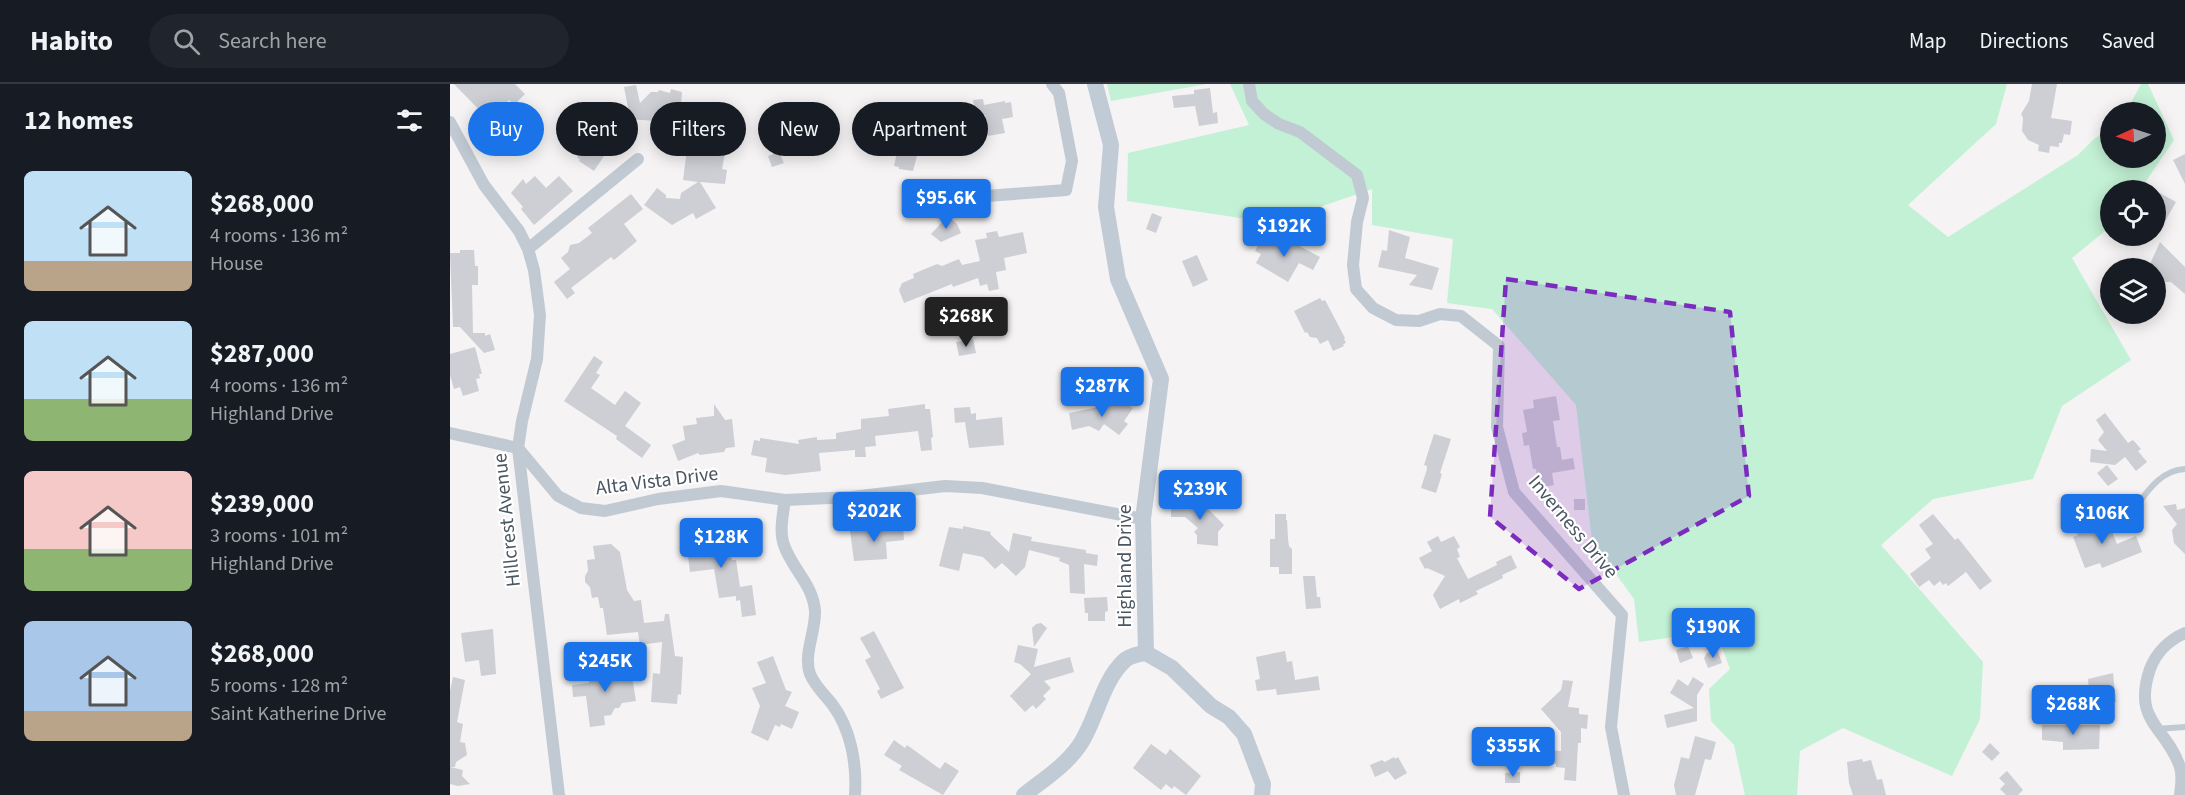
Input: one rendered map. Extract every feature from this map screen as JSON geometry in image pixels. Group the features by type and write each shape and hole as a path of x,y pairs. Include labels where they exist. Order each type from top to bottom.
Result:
{"street":[{"path":"973,197 1024,195 1066,190 1072,161 1059,93 1052,84"},
{"name":"Highland Drive","path":"1095,84 1111,145 1106,207 1118,279 1161,379 1143,519 1146,653 1172,668 1211,706 1229,717 1244,734 1263,784 1262,795"},
{"name":"Inverness Drive","path":"1249,84 1252,101 1264,114 1279,124 1300,132 1357,175 1363,198 1353,265 1356,289 1374,308 1396,321 1419,321 1440,314 1461,316 1499,346 1497,427 1514,492 1622,615 1611,727 1624,795"},
{"name":"Hillcrest Avenue","path":"450,122 484,185 519,231 528,249 534,270 540,315 537,359 518,448 558,795"},
{"path":"528,249 638,159"},
{"path":"450,433 518,448"},
{"name":"Alta Vista Drive","path":"518,448 558,496 581,507 605,511 658,499 721,491 785,500 852,497 945,486 982,488 1143,519"},
{"path":"785,500 783,544 811,590 815,611 809,654 810,673 843,722 851,746 856,782 855,795"},
{"path":"2180,795 2180,768 2149,717 2145,705 2146,681 2159,654 2168,644 2185,633"},
{"path":"1024,795 1056,771 1078,747 1115,672 1126,659 1146,653"}],"lane":[{"path":"2131,513 2160,478 2178,469 2185,469"},
{"path":"2156,729 2185,727"}],"highlighted area":[{"path":"1506,279 1730,312 1749,496 1579,589 1490,517"}],"green space":[{"path":"1107,84 1207,84 1111,101"},
{"path":"1230,84 2007,84 1996,124 1908,205 1948,237 2078,155 2100,135 2100,168 2155,168 2147,180 2100,180 2100,235 2072,258 2100,306 2100,324 2110,324 2131,360 2062,406 2033,479 1933,499 1881,545 1983,662 1980,719 1952,776 1843,728 1800,751 1797,795 1745,795 1734,745 1711,721 1709,689 1730,669 1716,631 1639,642 1634,599 1592,541 1576,405 1492,309 1447,303 1453,239 1372,225 1372,189 1273,223 1127,201 1128,153 1249,125"},
{"path":"2141,84 2148,84 2156,102 2131,102"},
{"path":"2166,123 2174,140 2166,152"}],"building":[{"path":"454,84 515,84 525,94 517,102 509,100 507,102 472,102"},
{"path":"2032,84 2057,84 2051,118 2072,121 2070,135 2064,134 2059,147 2050,146 2049,153 2038,151 2039,145 2028,140 2022,131 2021,114 2029,101"},
{"path":"636,85 640,103 651,92 659,90 670,93 671,89 682,92 681,102 650,102 650,121 638,120 638,102 627,102 624,87"},
{"path":"1210,88 1213,113 1217,112 1218,123 1199,126 1195,106 1174,108 1172,96 1194,94 1194,90"},
{"path":"983,99 984,102 973,102 973,100"},
{"path":"1011,102 1013,117 1002,119 1005,133 988,136 988,104"},
{"path":"2185,154 2185,184 2173,160"},
{"path":"579,156 604,156 594,171 577,158"},
{"path":"686,156 724,156 722,169 727,170 725,184 700,182 716,208 696,219 693,213 672,225 644,205 657,188 666,195 666,198 680,199 681,193 698,182 683,180"},
{"path":"768,156 781,156 784,163 772,167"},
{"path":"896,156 917,156 913,171 894,166"},
{"path":"535,176 546,188 559,176 573,191 534,225 511,193 523,179 526,184"},
{"path":"631,194 643,209 624,224 637,241 614,260 611,257 571,288 575,293 567,299 554,282 570,269 561,258 568,252 570,245 579,243 592,233 588,228"},
{"path":"2166,196 2176,202 2166,220"},
{"path":"1152,213 1162,217 1156,233 1146,229"},
{"path":"948,216 957,224 961,233 941,242 931,234"},
{"path":"1389,230 1410,237 1405,258 1439,268 1432,290 1409,285 1417,275 1378,267 1382,250 1387,251"},
{"path":"997,231 999,237 1023,232 1027,253 1004,258 1006,270 996,272 999,289 989,291 987,284 980,286 978,278 953,287 952,284 904,303 899,290 902,283 914,278 913,274 937,264 942,266 959,259 962,265 980,261 975,240 987,238 986,233"},
{"path":"1272,238 1288,246 1290,241 1320,257 1313,270 1299,263 1288,282 1256,263 1261,254 1255,251 1261,240 1270,243"},
{"path":"2158,246 2164,246 2185,267 2185,294 2171,282 2166,282 2166,258 2153,258"},
{"path":"460,250 474,250 475,266 478,266 478,285 472,285 473,333 485,333 485,336 490,334 495,350 484,353 460,327 453,327 450,253 460,253"},
{"path":"1197,255 1208,280 1193,287 1182,261"},
{"path":"1320,298 1322,301 1325,300 1345,338 1344,346 1333,351 1328,340 1320,344 1317,338 1305,333 1294,311"},
{"path":"973,339 976,353 959,356 956,342"},
{"path":"475,347 482,374 479,374 480,378 476,379 479,391 463,396 460,387 454,389 450,375 450,354"},
{"path":"594,356 603,362 596,373 600,375 591,388 615,405 625,391 641,403 625,426 651,445 642,458 616,439 617,436 564,401"},
{"path":"1556,396 1560,420 1553,421 1557,447 1560,447 1562,460 1573,458 1575,469 1552,473 1554,485 1539,488 1529,445 1524,446 1522,433 1527,432 1523,410 1534,408 1533,400"},
{"path":"1123,402 1133,408 1124,421 1128,424 1119,435 1104,424 1099,431 1089,426 1072,430 1069,413"},
{"path":"714,404 725,420 732,419 735,447 726,448 724,452 700,455 698,453 678,461 672,445 685,440 683,426 697,424 696,418 714,416"},
{"path":"925,404 925,409 930,409 932,450 921,451 918,431 875,436 876,446 865,447 866,457 855,457 855,450 819,453 821,471 785,475 765,472 767,458 751,455 754,440 760,441 760,438 799,444 798,440 817,437 817,440 836,439 836,433 861,429 861,419 889,416 888,409"},
{"path":"970,407 971,414 976,413 976,420 1002,417 1004,445 969,448 965,422 955,423 954,408"},
{"path":"2105,413 2128,443 2133,440 2141,449 2138,451 2147,462 2136,471 2125,457 2115,465 2090,462 2091,449 2107,451 2098,440 2104,432 2096,420"},
{"path":"1434,434 1451,439 1436,493 1421,488 1427,469 1424,465"},
{"path":"2107,465 2118,479 2108,486 2097,473"},
{"path":"1196,497 1224,525 1218,532 1218,546 1197,544 1197,535 1194,532 1198,528 1185,517 1171,517 1171,504 1189,503"},
{"path":"1574,499 1585,499 1585,510 1574,510"},
{"path":"2176,504 2177,510 2185,508 2185,554 2174,543 2172,530 2177,524 2163,506"},
{"path":"1275,514 1286,514 1289,546 1292,549 1292,574 1279,574 1279,567 1270,567 1270,539 1275,539"},
{"path":"1933,514 1955,540 1958,538 1992,581 1980,590 1966,572 1948,586 1946,583 1943,585 1940,581 1934,586 1929,580 1919,587 1910,574 1931,558 1925,549 1933,544 1919,525"},
{"path":"2087,514 2093,528 2095,527 2097,531 2104,528 2105,531 2111,529 2117,544 2136,536 2142,552 2102,568 2100,563 2085,568 2073,537 2078,535 2073,522"},
{"path":"963,526 991,532 990,534 1009,552 1013,533 1032,537 1031,541 1086,550 1086,553 1098,555 1097,566 1084,564 1085,594 1070,593 1069,565 1059,561 1060,558 1029,550 1025,567 1016,576 1002,563 995,569 983,557 963,553 959,571 939,566 949,527 963,529"},
{"path":"903,527 904,540 886,542 887,559 854,561 850,531"},
{"path":"719,533 720,535 728,534 730,554 732,560 736,560 740,587 752,585 756,615 742,617 740,600 736,601 736,596 719,598 714,569 690,572 686,540"},
{"path":"1438,536 1441,542 1454,536 1460,547 1457,549 1460,557 1457,558 1468,579 1497,565 1496,562 1511,555 1517,568 1502,575 1503,578 1476,591 1478,594 1460,603 1459,599 1440,609 1433,595 1445,576 1425,569 1419,558 1432,551 1427,542"},
{"path":"611,544 620,552 627,590 634,601 641,600 644,623 664,621 665,614 669,614 675,656 683,657 681,695 678,694 677,704 651,702 653,673 660,674 662,642 640,645 638,632 607,635 603,608 600,608 598,597 592,598 590,587 585,582 588,571 587,560 595,559 593,546"},
{"path":"1303,576 1315,576 1317,597 1320,597 1321,608 1306,609"},
{"path":"1107,597 1108,611 1105,612 1105,621 1088,621 1084,598"},
{"path":"1041,623 1047,628 1034,647 1032,628"},
{"path":"493,629 496,674 481,676 479,660 465,662 461,633"},
{"path":"874,631 904,688 881,699 877,691 880,689 865,660 871,657 860,638"},
{"path":"1018,645 1038,649 1034,667 1070,657 1074,672 1044,681 1051,688 1043,696 1046,699 1036,709 1033,705 1025,712 1010,696 1031,674 1020,664 1014,662"},
{"path":"1688,646 1693,658 1680,663 1676,650"},
{"path":"1717,649 1722,663 1708,668 1704,658 1707,653"},
{"path":"1285,651 1287,662 1292,661 1295,680 1318,676 1320,690 1277,695 1276,689 1257,691 1255,680 1260,679 1256,657"},
{"path":"773,656 786,690 792,692 785,706 799,712 792,729 781,724 780,727 775,725 768,741 751,733 760,706 752,688 766,683 757,662"},
{"path":"619,669 619,672 628,671 629,676 632,676 636,701 622,703 611,715 604,716 605,725 590,727 586,696 573,697 572,685 589,683 587,671"},
{"path":"2113,673 2116,702 2072,709 2070,694 2089,690 2088,679"},
{"path":"453,677 465,680 457,722 463,724 460,742 465,743 467,755 456,762 455,767 450,767 450,691"},
{"path":"1693,677 1704,684 1697,695 1697,721 1667,728 1664,715 1694,708 1670,693 1678,679 1688,686"},
{"path":"1563,680 1573,681 1568,707 1579,708 1579,714 1588,715 1587,729 1581,728 1581,743 1578,743 1576,781 1564,780 1565,768 1545,763 1545,750 1561,751 1561,732 1541,709 1561,690"},
{"path":"2042,725 2100,725 2099,749 2063,750 2063,742 2042,740"},
{"path":"1695,736 1716,742 1711,760 1705,759 1695,795 1676,795 1674,785 1681,757 1689,759"},
{"path":"894,740 905,748 907,745 940,769 945,762 959,771 943,795 899,770 902,766 884,755"},
{"path":"1990,743 2000,753 1992,761 1982,752"},
{"path":"1151,744 1166,755 1170,749 1201,776 1186,795 1174,786 1172,789 1166,784 1161,790 1133,768"},
{"path":"1394,757 1395,759 1398,757 1407,773 1395,780 1388,771 1375,777 1370,765 1382,760 1385,762"},
{"path":"1862,759 1863,762 1871,760 1877,780 1882,779 1886,795 1853,795 1847,762"},
{"path":"450,767 463,770 462,776 470,784 458,786 450,784"},
{"path":"2007,771 2023,790 2018,795 2006,795 2000,789 2005,784 1999,778"},
{"path":"1520,772 1520,783 1505,783 1505,773"}]}
